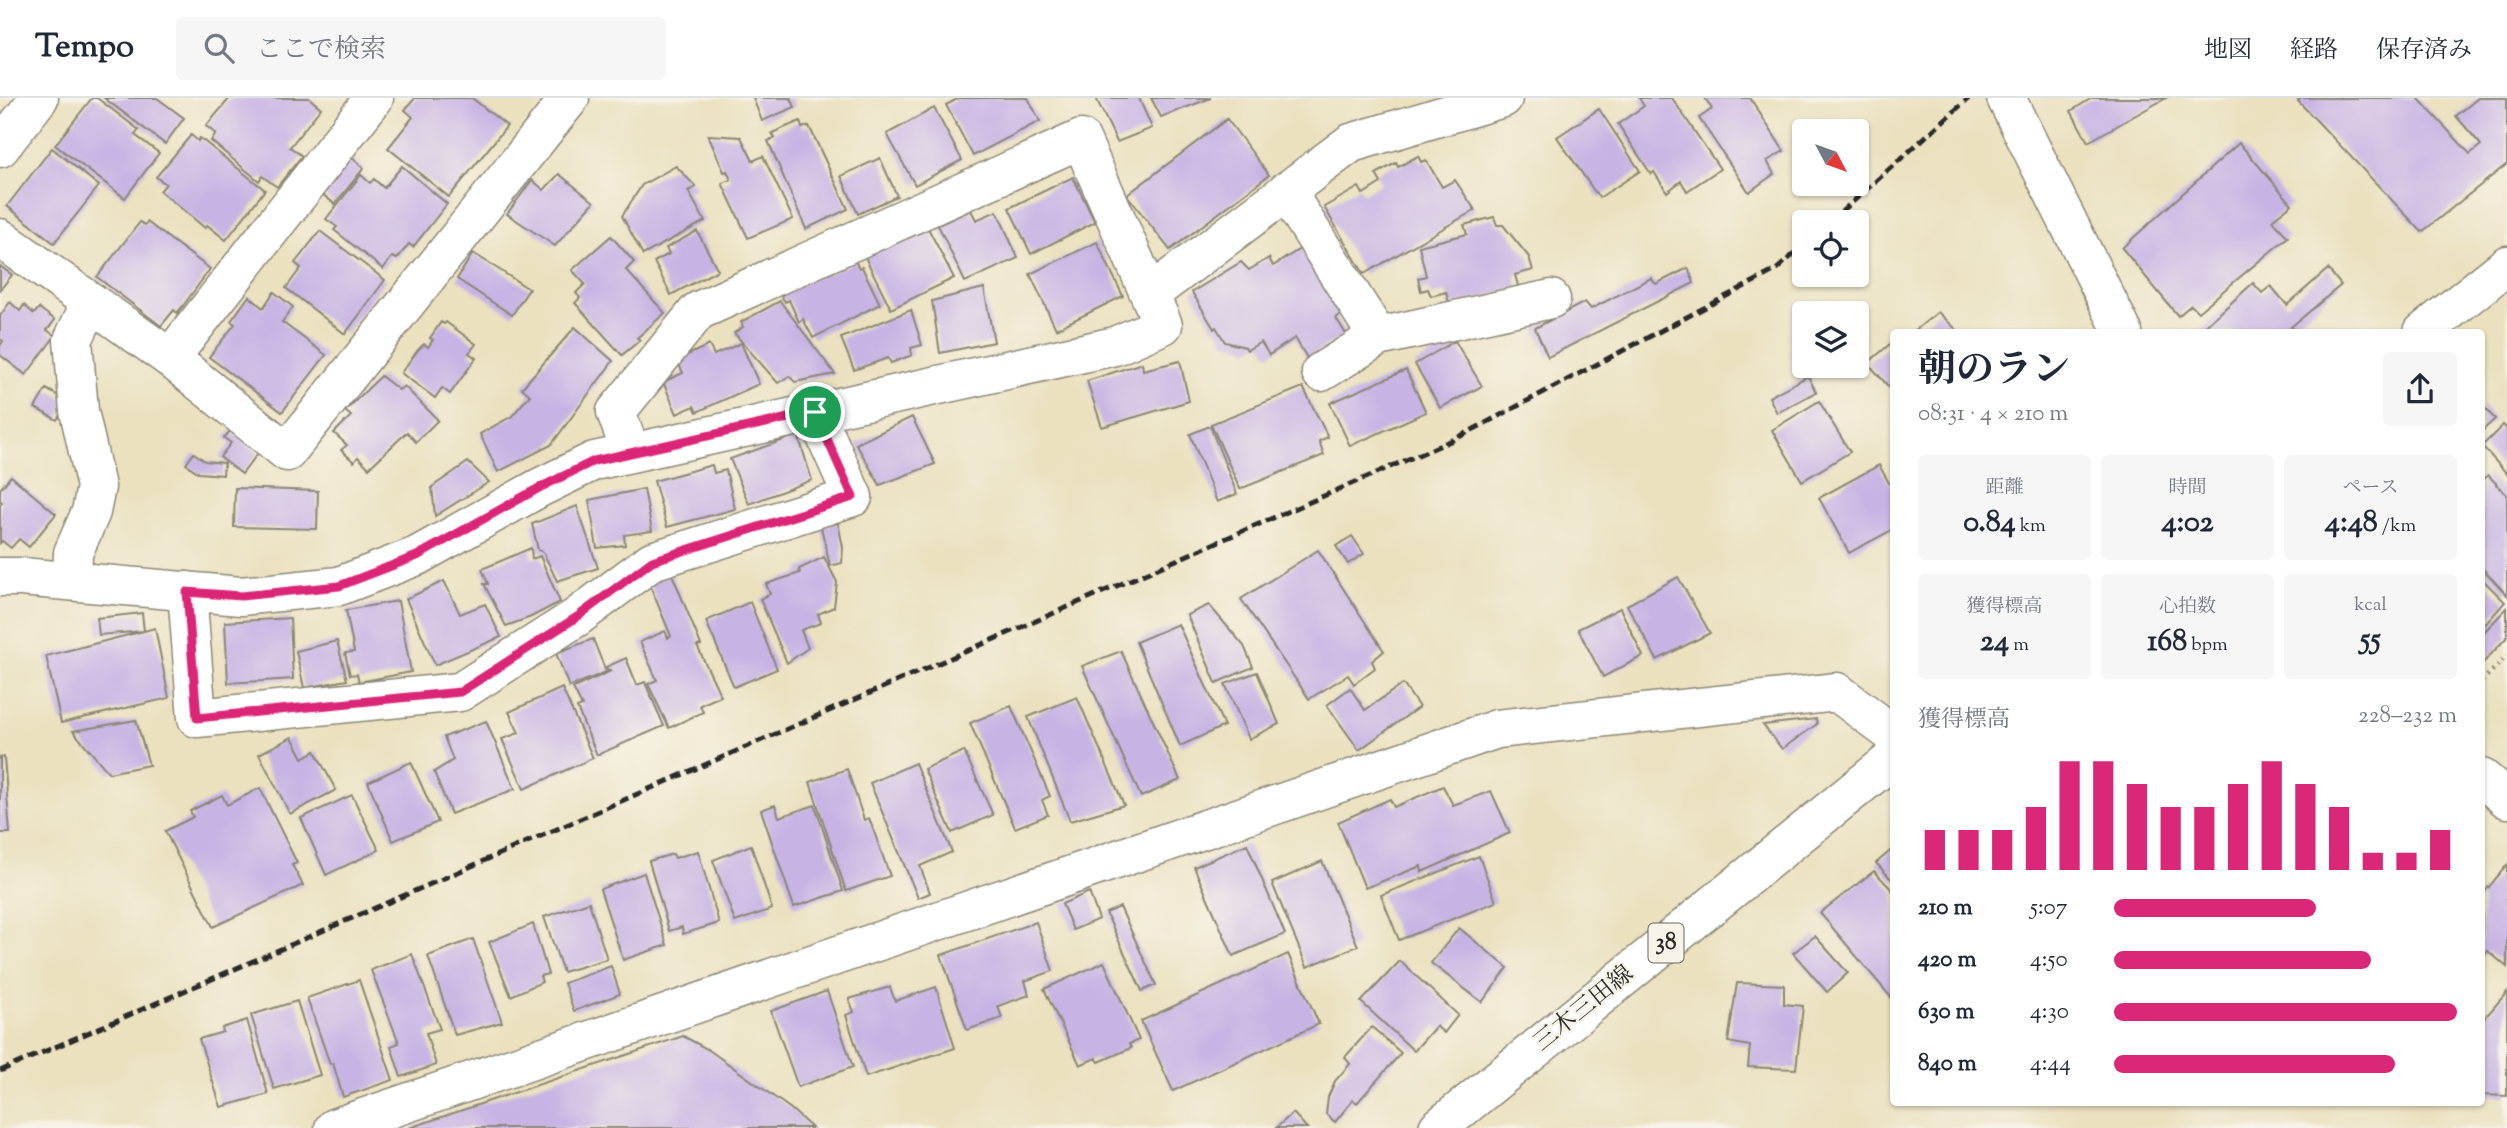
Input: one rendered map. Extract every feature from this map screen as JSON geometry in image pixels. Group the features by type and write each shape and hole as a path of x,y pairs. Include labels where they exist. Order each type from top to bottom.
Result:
{"street":[{"path":"0,148 39,98"},
{"path":"170,358 374,98"},
{"path":"0,237 170,358 287,452 570,98"},
{"path":"1150,294 1351,143 1503,98"},
{"path":"2006,98 2122,329"},
{"path":"0,577 241,596 339,586 417,556 539,488 594,461 631,453 815,412 1115,346 1163,325 1081,139 698,311 616,412 631,453"},
{"path":"1286,191 1378,337"},
{"path":"2427,329 2507,265"},
{"path":"1321,372 1378,337 1551,299"},
{"path":"72,581 73,553 92,512 96,487 79,411 74,340 91,302"},
{"path":"187,592 197,718 460,692 577,617 652,561 853,497 815,412"},
{"path":"334,1128 1497,729 1837,692 1890,732"},
{"name":"三木三田線","path":"1438,1128 1890,761"},
{"path":"2485,781 2507,799"}],"path":[{"path":"2485,678 2507,656"}],"building":[{"path":"92,98 97,98 139,130 135,135 159,153 125,198 55,145"},
{"path":"104,98 157,98 184,118 165,144"},
{"path":"230,98 309,98 321,108 290,147 302,156 277,187 262,176 259,181 211,141 216,134 206,126"},
{"path":"415,98 472,98 507,126 449,197 388,148 413,117 405,110"},
{"path":"753,98 791,98 795,107 762,121"},
{"path":"959,98 1028,98 1040,121 973,156 946,105"},
{"path":"1096,98 1139,98 1152,128 1117,142"},
{"path":"1151,98 1211,98 1161,117"},
{"path":"1639,98 1672,98 1720,169 1687,191 1681,181 1667,192 1654,172 1651,174 1618,124 1644,106"},
{"path":"1705,98 1750,98 1784,151 1767,161 1774,174 1749,192 1699,118 1712,109"},
{"path":"2092,98 2166,98 2088,142 2071,111"},
{"path":"2301,98 2418,98 2470,154 2481,145 2456,116 2478,98 2507,98 2507,164 2422,232 2298,101"},
{"path":"934,108 962,160 915,185 887,134"},
{"path":"1599,109 1640,171 1599,198 1557,137"},
{"path":"1227,119 1269,175 1170,250 1127,195"},
{"path":"800,121 802,128 809,126 848,209 806,229 768,141 775,138 772,133"},
{"path":"191,135 198,141 200,138 265,190 226,240 207,225 205,228 160,191 166,184 156,177"},
{"path":"708,135 741,137 753,161 763,156 793,219 748,238 722,183 731,180 727,171 724,172"},
{"path":"2239,143 2292,204 2272,220 2288,237 2198,312 2191,305 2178,316 2122,248"},
{"path":"52,148 99,186 54,243 7,206"},
{"path":"1418,156 1421,162 1426,160 1442,187 1455,180 1475,210 1364,274 1324,207 1359,187 1363,194 1381,183 1376,174 1396,163 1398,167"},
{"path":"351,157 364,168 335,204 322,194"},
{"path":"880,158 897,196 858,214 841,176"},
{"path":"402,166 447,204 413,247 409,244 397,259 392,257 383,269 334,230 337,227 326,219 361,175 370,183 374,179 384,188"},
{"path":"676,166 696,187 688,191 705,221 643,255 622,216 642,185"},
{"path":"559,174 594,202 555,246 507,214 532,180 544,190"},
{"path":"1073,177 1095,222 1031,254 1009,208"},
{"path":"971,210 976,220 997,211 1018,258 965,282 938,225"},
{"path":"1494,217 1497,225 1503,225 1529,257 1533,270 1515,275 1519,289 1450,306 1446,292 1431,296 1428,289 1421,291 1418,278 1426,276 1419,246 1467,234 1464,225"},
{"path":"140,222 145,225 147,222 210,269 177,313 174,310 161,326 97,277"},
{"path":"928,228 954,278 891,309 864,255 906,234 908,238"},
{"path":"320,231 385,280 345,334 286,288 301,268 295,263"},
{"path":"697,231 718,270 671,295 654,262 669,254 666,248"},
{"path":"611,236 634,262 626,270 665,313 622,355 575,303 580,298 576,293 585,284 572,270"},
{"path":"1097,242 1123,296 1056,329 1030,274"},
{"path":"1303,247 1343,313 1336,318 1346,334 1307,358 1295,338 1269,355 1261,342 1247,350 1245,347 1225,342 1192,292 1241,262 1249,270 1269,258 1273,266"},
{"path":"473,253 529,289 512,315 457,279"},
{"path":"855,261 859,268 862,267 880,304 813,338 803,319 799,322 789,300 785,302 780,294 826,271 828,274"},
{"path":"0,266 12,275 0,290"},
{"path":"1688,268 1694,283 1548,357 1535,328 1585,302 1591,309 1651,278 1656,284"},
{"path":"2328,269 2341,285 2291,327 2293,329 2202,329 2253,283 2262,293 2271,286 2287,305"},
{"path":"984,288 994,342 940,353 932,301"},
{"path":"274,292 293,307 282,322 326,355 282,412 209,357 235,324 231,321 249,296 263,308"},
{"path":"780,301 835,374 795,382 789,376 778,383 734,333 743,327 741,322"},
{"path":"10,302 20,311 24,305 34,314 39,308 55,320 47,330 55,336 26,375 0,355 3,341 0,339 0,316"},
{"path":"911,310 922,345 911,348 912,355 891,363 888,358 854,370 841,338"},
{"path":"1938,312 1956,329 1917,329"},
{"path":"441,322 446,322 476,344 469,353 476,358 450,394 442,388 435,398 401,373 424,344 428,347 433,340 430,338"},
{"path":"575,327 613,361 551,445 498,472 480,434 512,416 530,395 522,388"},
{"path":"1455,341 1482,386 1440,408 1415,364"},
{"path":"741,343 759,384 697,412 694,406 677,414 663,382 683,373 677,360 709,345 714,355"},
{"path":"1890,344 1890,388 1869,362"},
{"path":"1180,361 1189,401 1102,427 1087,381 1142,363 1143,370"},
{"path":"1406,370 1426,412 1350,446 1330,403"},
{"path":"381,376 399,390 404,386 438,420 416,442 407,432 369,468 358,457 354,462 341,450 347,445 334,433 351,416 345,411"},
{"path":"1804,378 1809,378 1816,392 1777,413 1769,397"},
{"path":"1303,387 1328,437 1319,441 1324,455 1240,489 1211,424"},
{"path":"46,389 68,401 57,420 35,408"},
{"path":"1819,401 1850,452 1802,481 1772,430"},
{"path":"2485,408 2495,419 2485,428"},
{"path":"912,417 935,464 880,485 856,444"},
{"path":"2503,425 2507,429 2507,474 2485,449 2485,443"},
{"path":"1210,426 1237,494 1217,502 1190,434"},
{"path":"230,431 258,453 242,474 220,457 231,443 224,438"},
{"path":"798,435 812,480 749,504 730,459"},
{"path":"194,453 205,461 224,463 223,475 199,473 186,464"},
{"path":"468,462 489,482 435,516 432,487"},
{"path":"712,465 714,473 726,470 735,509 667,527 654,481"},
{"path":"1879,465 1890,485 1890,531 1849,553 1819,498"},
{"path":"2488,475 2507,495 2507,595 2485,571 2485,478"},
{"path":"11,476 56,514 29,547 19,539 11,548 2,541 0,543 0,489"},
{"path":"235,488 318,491 317,529 234,527"},
{"path":"644,489 652,531 624,535 625,545 597,548 589,500"},
{"path":"577,506 598,568 557,581 543,552 538,550 532,524"},
{"path":"838,523 843,547 842,563 830,566 821,527"},
{"path":"1352,536 1364,554 1348,564 1336,546"},
{"path":"531,548 532,559 540,556 560,602 506,626 484,584 488,584 482,569"},
{"path":"1318,550 1384,651 1372,661 1375,668 1354,684 1348,675 1309,699 1241,599"},
{"path":"824,557 837,582 834,607 818,614 821,623 801,630 808,648 787,663 760,599 770,594 766,584 800,573 799,569"},
{"path":"672,574 701,645 697,646 721,696 700,705 703,712 669,728 648,684 657,680 640,642 665,631 668,638 671,636 649,583"},
{"path":"1678,577 1710,633 1657,660 1627,605"},
{"path":"444,581 460,614 485,604 501,637 435,665 406,599"},
{"path":"2485,582 2505,602 2485,625"},
{"path":"398,601 411,672 359,682 357,674 350,675 345,653 354,652 346,610"},
{"path":"750,602 777,669 734,687 706,621"},
{"path":"1209,605 1244,646 1253,667 1216,683 1187,615"},
{"path":"1620,608 1643,656 1603,677 1578,629"},
{"path":"2507,608 2507,637 2485,661 2485,631"},
{"path":"142,613 144,631 99,635 97,618"},
{"path":"290,618 293,679 228,683 225,622"},
{"path":"1178,624 1224,726 1180,746 1136,642"},
{"path":"155,628 169,698 61,723 46,656"},
{"path":"593,639 606,672 569,687 556,653"},
{"path":"337,641 347,680 304,688 296,651"},
{"path":"1121,651 1180,780 1141,797 1082,666"},
{"path":"626,658 637,685 645,682 664,726 597,755 577,708 582,706 573,688 611,671 606,667"},
{"path":"1257,672 1279,724 1249,739 1225,684"},
{"path":"1403,684 1419,707 1359,750 1327,705 1350,688 1365,710"},
{"path":"562,688 593,758 524,789 502,739 519,733 509,712"},
{"path":"1077,697 1124,805 1070,821 1028,717"},
{"path":"1011,706 1050,796 1042,800 1048,815 1015,828 970,723"},
{"path":"1816,719 1817,724 1782,749 1763,725"},
{"path":"136,720 149,765 109,773 73,731"},
{"path":"486,721 515,789 451,814 434,772 453,760 444,737"},
{"path":"292,737 303,758 315,751 336,790 290,814 259,754"},
{"path":"964,751 993,815 952,833 924,769"},
{"path":"0,757 4,757 10,833 0,833"},
{"path":"411,762 438,822 393,841 368,782"},
{"path":"915,763 952,852 920,866 930,893 918,898 870,783"},
{"path":"847,769 864,820 869,818 890,876 846,891 810,782"},
{"path":"1443,786 1453,805 1491,791 1510,833 1422,872 1421,866 1365,888 1338,822 1390,799 1394,807"},
{"path":"260,788 297,863 292,865 303,885 213,927 165,831 193,817 190,811 222,795 227,805"},
{"path":"352,795 379,850 326,875 301,818"},
{"path":"775,805 779,817 815,805 843,891 794,907 761,810"},
{"path":"1247,844 1285,934 1233,956 1194,867"},
{"path":"751,845 772,909 735,922 713,860"},
{"path":"698,851 719,923 683,934 682,927 669,931 649,861 673,854 675,858"},
{"path":"1890,851 1890,878 1876,863"},
{"path":"1479,856 1496,902 1399,940 1381,895"},
{"path":"1322,861 1358,946 1307,967 1272,883"},
{"path":"2507,865 2507,967 2488,951 2485,955 2485,891"},
{"path":"1874,871 1890,888 1890,996 1820,913"},
{"path":"644,873 667,945 623,960 600,889"},
{"path":"1089,892 1099,919 1073,930 1062,904"},
{"path":"589,902 607,959 563,972 544,917"},
{"path":"1120,907 1156,985 1142,991 1106,913"},
{"path":"1036,922 1053,971 1025,981 1029,995 998,1006 1002,1018 967,1030 941,955"},
{"path":"533,924 548,974 540,976 542,982 511,996 489,942"},
{"path":"1459,928 1508,968 1482,1002 1431,963"},
{"path":"1815,936 1848,973 1827,992 1793,953"},
{"path":"473,939 502,1022 455,1035 428,956"},
{"path":"412,954 440,1029 426,1033 436,1065 401,1077 391,1046 399,1043 371,970"},
{"path":"1288,954 1319,1024 1173,1091 1141,1021"},
{"path":"1400,961 1458,1015 1444,1033 1436,1026 1414,1051 1361,1002"},
{"path":"1104,962 1139,1040 1129,1044 1131,1048 1099,1062 1096,1058 1080,1065 1044,989"},
{"path":"611,966 620,994 574,1011 564,983"},
{"path":"359,980 393,1080 343,1097 333,1063 330,1064 307,998"},
{"path":"1737,983 1784,985 1784,1004 1803,1006 1796,1069 1748,1067 1750,1046 1728,1042"},
{"path":"890,987 895,1001 936,987 955,1048 866,1077 846,1015 854,1012 849,999"},
{"path":"827,991 853,1067 798,1087 771,1011"},
{"path":"2507,992 2507,1096 2485,1095 2485,1018"},
{"path":"297,1001 320,1075 274,1089 251,1015"},
{"path":"247,1020 268,1094 221,1107 199,1039 223,1032 222,1028"},
{"path":"1372,1027 1401,1053 1357,1103 1353,1100 1335,1122 1326,1114 1328,1097 1335,1081 1350,1064 1345,1057"},
{"path":"683,1036 709,1050 791,1109 812,1128 409,1128"},
{"path":"1293,1113 1307,1128 1276,1128"}],"railway":[{"path":"1843,210 1969,98"},
{"path":"0,1071 1457,438 1776,270 1792,256"}],"route":[{"path":"815,412 853,497 652,561 577,617 460,692 197,718 187,592 241,596 339,586 417,556 539,488 594,461 815,412"}]}
